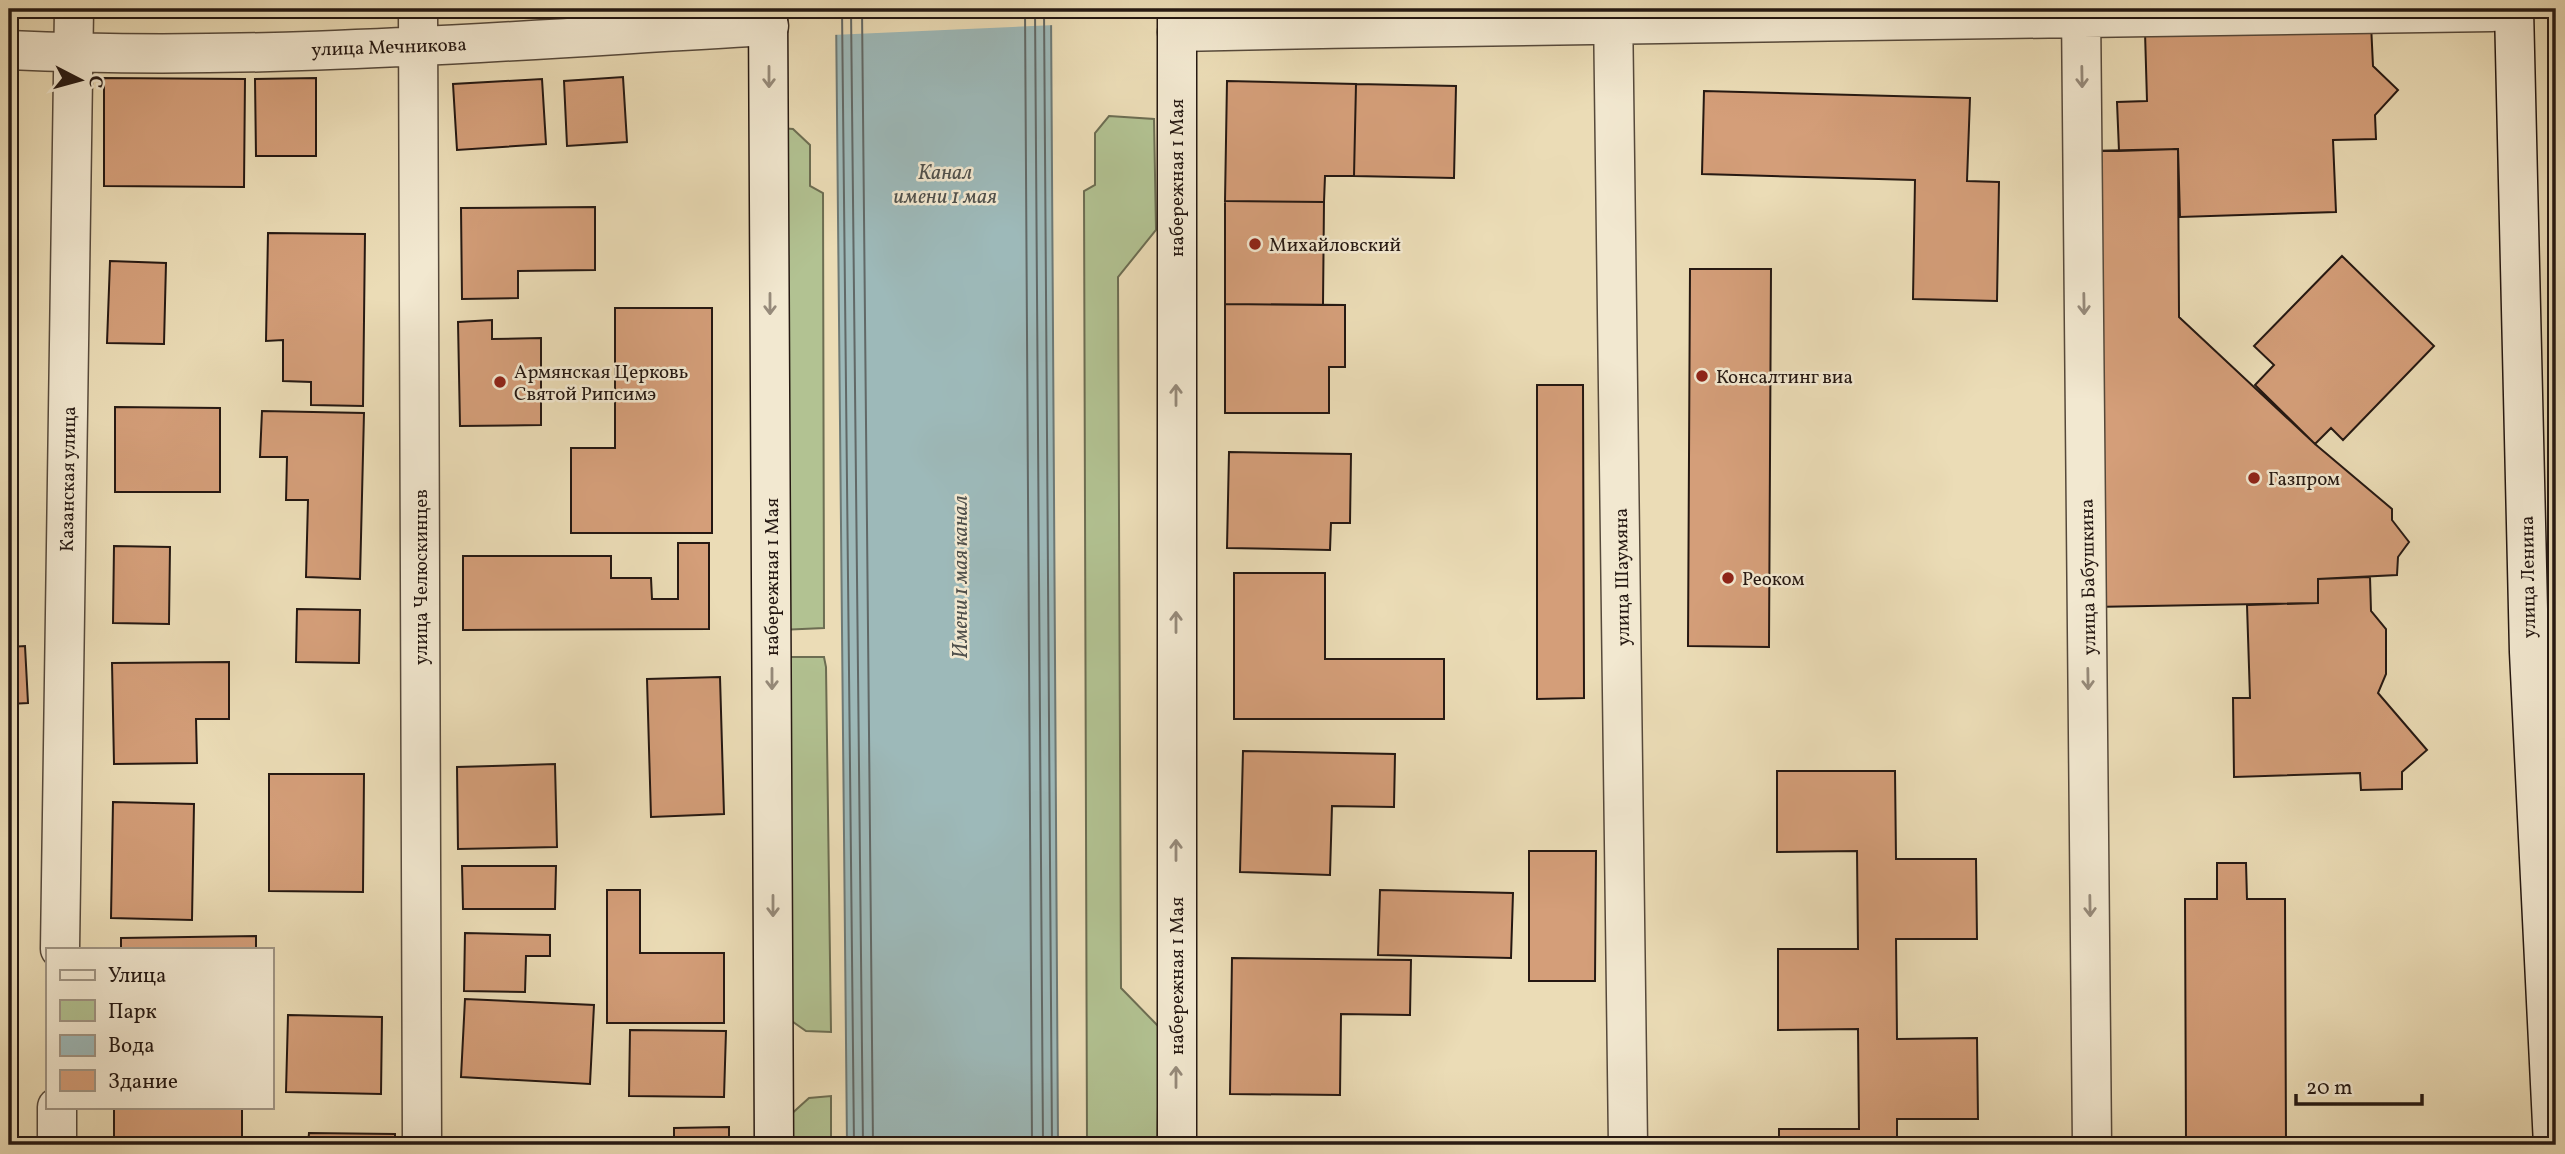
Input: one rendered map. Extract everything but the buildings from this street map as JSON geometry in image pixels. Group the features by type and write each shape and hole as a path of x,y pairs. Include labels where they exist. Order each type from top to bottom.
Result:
{"street":[{"name":"Казанская улица","path":"60,948 74,9"},
{"name":"улица Челюскинцев","path":"418,9 422,1145"},
{"path":"1177,20 2503,10"},
{"name":"улица Ленина","path":"2503,10 2542,653 2553,1145"},
{"name":"улица Бабушкина","path":"2081,14 2092,1145"},
{"name":"улица Шаумяна","path":"1613,15 1628,1145"},
{"name":"улица Мечникова","path":"9,50 74,53 419,47 769,17"},
{"name":"набережная 1 Мая","path":"769,17 774,1145"},
{"name":"набережная 1 Мая","path":"1177,20 1177,1145"},
{"path":"57,1108 57,1145"}],"green space":[{"path":"1109,116 1154,119 1156,230 1118,277 1121,988 1160,1028 1157,1145 1087,1145 1084,191 1095,185 1095,133"},
{"path":"780,128 793,129 810,145 810,186 823,193 824,628 780,630"},
{"path":"784,657 824,657 826,667 831,1032 806,1031 786,1017"},
{"path":"831,1096 831,1145 788,1145 788,1117 809,1098"}],"water":[{"name":"Канал имени 1 мая","path":"836,9 1051,9 1058,1145 847,1145"}],"pier":[{"path":"832,9 1055,9 1055,25 832,35"}],"place":[{"name":"Михайловский","path":"1255,244"},
{"name":"Консалтинг виа","path":"1702,376"},
{"name":"Армянская Церковь Святой Рипсимэ","path":"500,382"},
{"name":"Газпром","path":"2254,478"},
{"name":"Реоком","path":"1728,578"}],"water label":[{"name":"Имени 1 мая канал","path":"960,577"}]}
